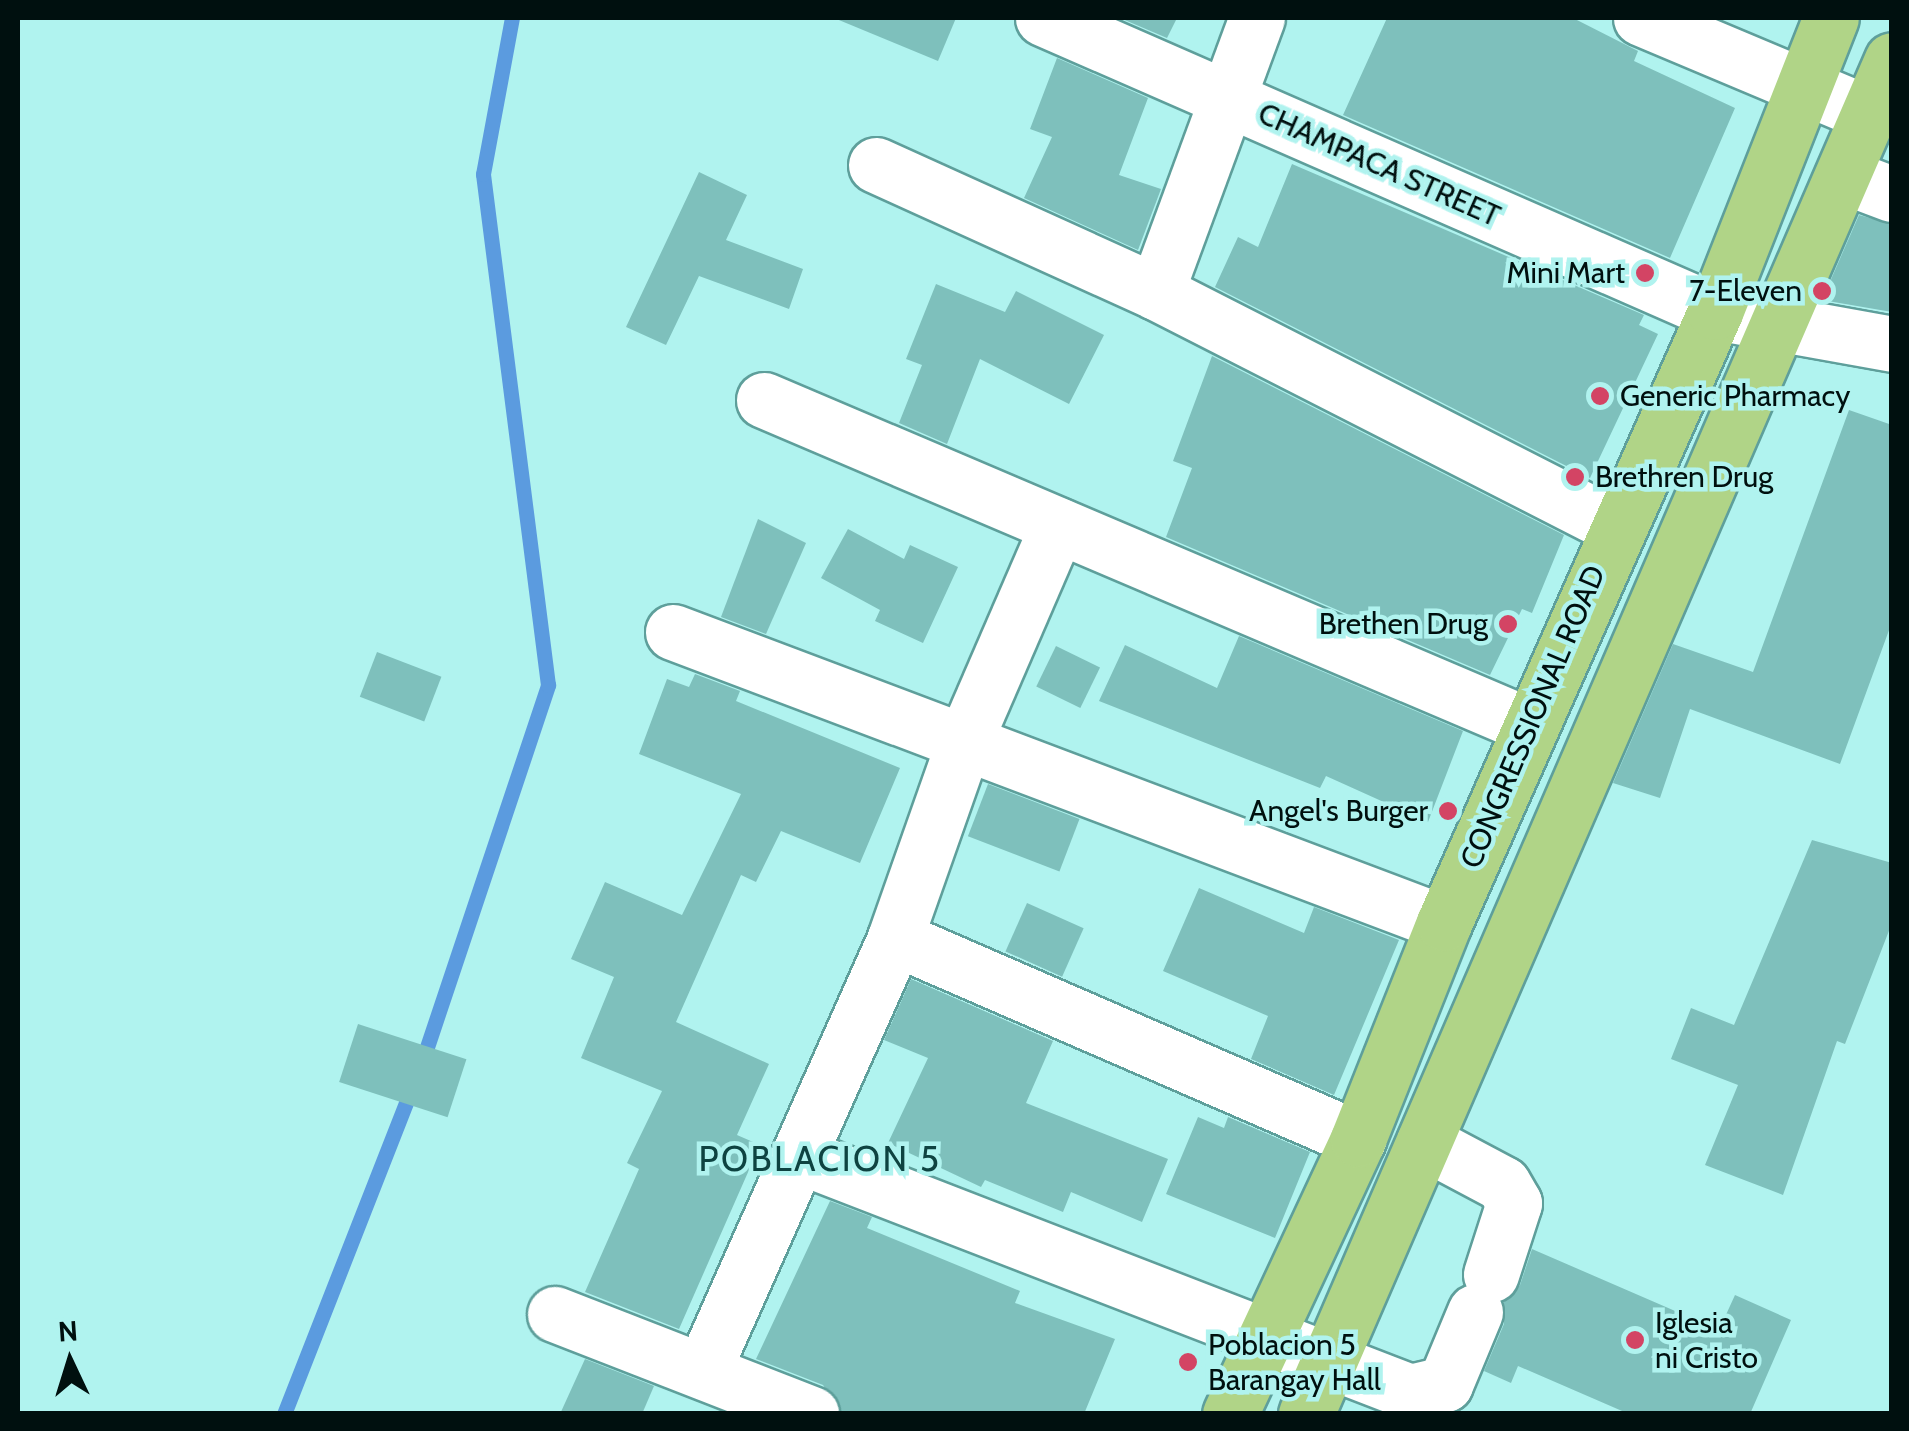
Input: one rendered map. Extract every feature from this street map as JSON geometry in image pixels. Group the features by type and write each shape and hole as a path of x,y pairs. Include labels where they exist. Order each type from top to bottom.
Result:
{"main road":[{"name":"CONGRESSIONAL ROAD","path":"1230,1414 1358,1139 1444,923 1616,526 1715,312 1831,18"},
{"path":"1316,1390 1782,323 1868,185 1869,114 1892,60"}],"street":[{"name":"CHAMPACA STREET","path":"1043,18 1715,312 1892,344"},
{"path":"1156,292 1256,18"},
{"path":"1640,18 1869,114"},
{"path":"876,165 1156,292 1616,526"},
{"path":"764,400 1530,726"},
{"path":"703,1370 895,938 964,742 1058,525"},
{"path":"673,632 1444,923"},
{"path":"895,938 1358,1139"},
{"path":"800,1156 1266,1338 1316,1390 1426,1392 1444,1384 1483,1293 1514,1203 1503,1184 1424,1142"},
{"path":"555,1314 812,1414"}],"building":[{"path":"834,18 956,18 938,61"},
{"path":"1120,18 1177,18 1167,38"},
{"path":"1387,18 1573,18 1638,51 1634,61 1735,108 1670,258 1343,115"},
{"path":"1057,58 1148,98 1119,175 1161,189 1138,250 1024,198 1052,137 1030,129"},
{"path":"1292,164 1644,315 1639,325 1658,334 1590,478 1215,287 1238,237 1258,247"},
{"path":"699,172 747,195 726,240 803,269 789,309 699,276 666,345 626,327"},
{"path":"1859,215 1892,224 1892,312 1822,300"},
{"path":"936,284 1005,312 1016,291 1104,335 1069,404 980,359 947,444 899,423 922,365 906,359"},
{"path":"1212,356 1564,535 1532,613 1522,609 1490,675 1166,537 1192,468 1173,461"},
{"path":"1849,410 1892,425 1892,622 1840,764 1690,709 1660,798 1613,783 1673,644 1753,672"},
{"path":"758,519 806,543 766,634 721,617"},
{"path":"848,529 904,559 910,545 958,567 923,643 875,621 880,610 821,578"},
{"path":"1239,636 1463,731 1428,822 1326,776 1320,788 1099,701 1125,645 1217,688"},
{"path":"1056,646 1100,667 1080,708 1036,686"},
{"path":"377,652 441,677 424,722 360,697"},
{"path":"695,674 740,691 736,701 900,768 860,863 781,831 756,882 741,875 676,1022 769,1064 737,1135 760,1145 679,1329 585,1292 639,1169 627,1163 662,1091 581,1058 614,977 571,959 605,882 682,915 741,794 639,754 667,679 689,687"},
{"path":"988,784 1079,819 1059,871 968,836"},
{"path":"1812,840 1892,863 1892,923 1845,1044 1837,1041 1783,1195 1705,1165 1738,1085 1671,1059 1691,1008 1734,1025"},
{"path":"1199,888 1304,933 1314,907 1399,940 1334,1095 1251,1059 1268,1016 1163,971"},
{"path":"1027,903 1084,928 1062,977 1005,951"},
{"path":"911,979 1053,1041 1026,1103 1168,1159 1142,1222 1071,1192 1063,1212 985,1180 981,1187 888,1143 928,1058 884,1040"},
{"path":"358,1024 466,1059 448,1117 339,1082"},
{"path":"1198,1117 1224,1128 1228,1117 1310,1152 1275,1238 1166,1194"},
{"path":"830,1201 872,1217 867,1228 1020,1291 1015,1303 1115,1339 1084,1414 842,1414 823,1385 756,1359"},
{"name":"Iglesia ni Cristo","path":"1532,1249 1719,1330 1735,1295 1791,1320 1750,1414 1629,1414 1518,1366 1511,1383 1484,1371 1504,1324 1504,1302 1520,1285"},
{"path":"585,1359 654,1386 642,1414 560,1414"}],"waterway":[{"path":"421,1065 548,685 483,174 512,18"},
{"path":"284,1414 412,1087"}],"place":[{"name":"Mini Mart","path":"1645,273"},
{"name":"7-Eleven","path":"1822,291"},
{"name":"Generic Pharmacy","path":"1600,396"},
{"name":"Brethren Drug","path":"1575,477"},
{"name":"Brethen Drug","path":"1508,624"},
{"name":"Angel's Burger","path":"1448,811"},
{"name":"Iglesia ni Cristo","path":"1635,1340"},
{"name":"Poblacion 5 Barangay Hall","path":"1188,1362"}],"district":[{"name":"POBLACION 5","path":"820,1159"}]}
